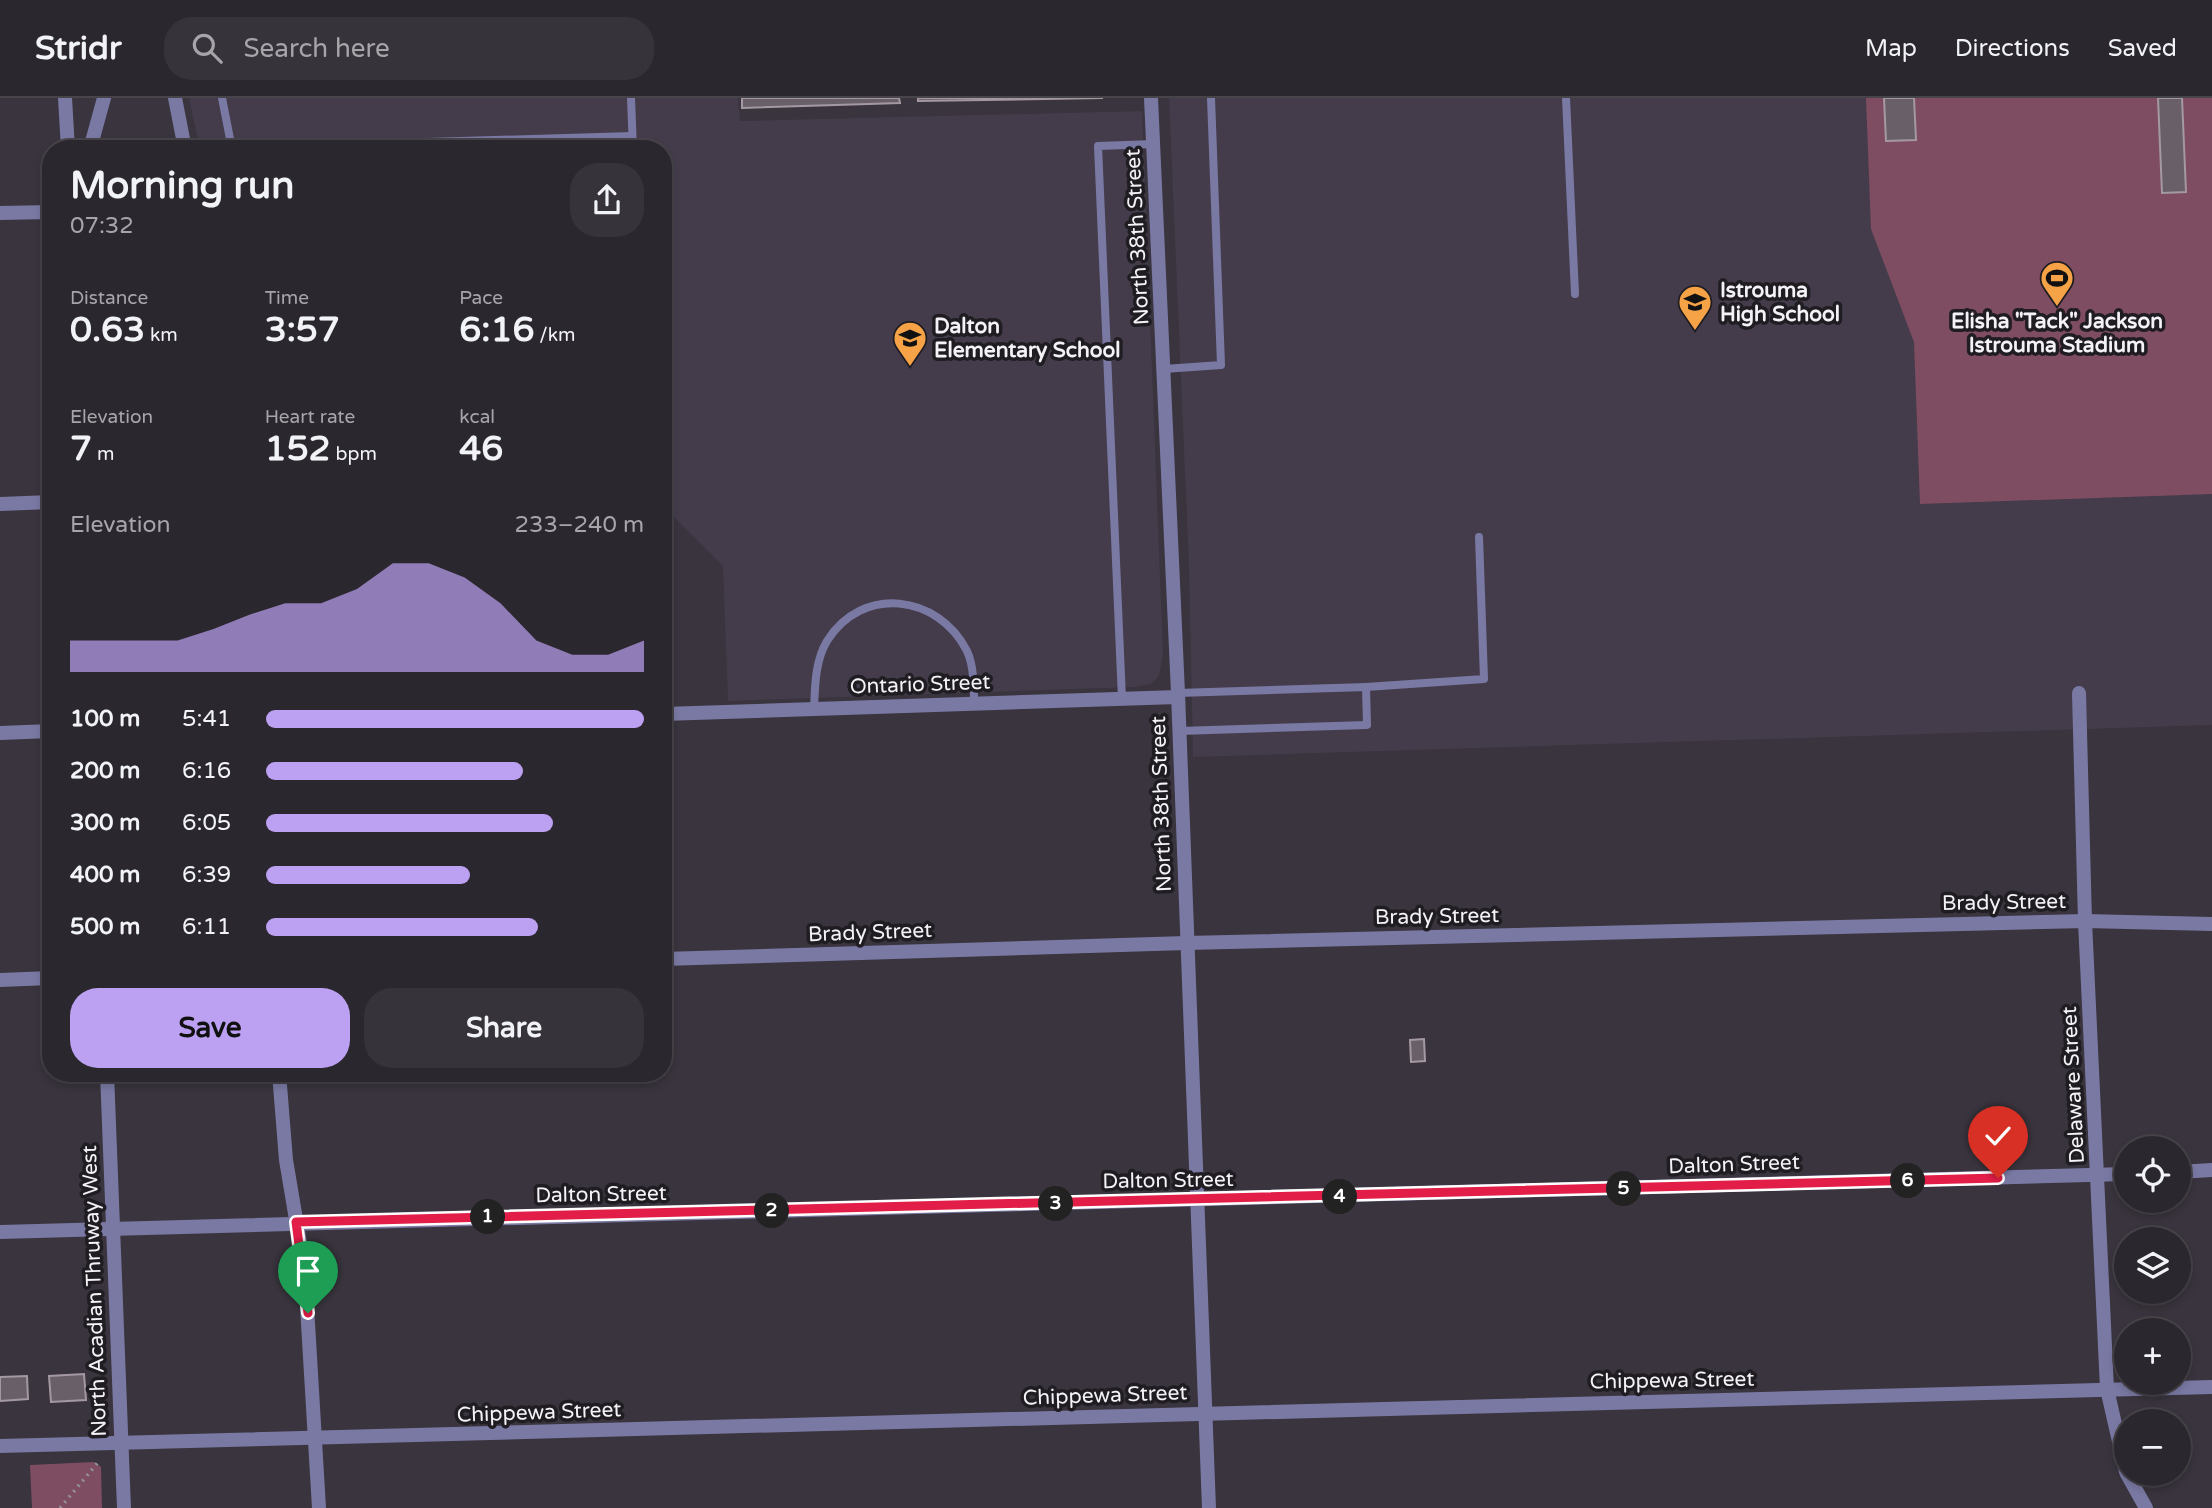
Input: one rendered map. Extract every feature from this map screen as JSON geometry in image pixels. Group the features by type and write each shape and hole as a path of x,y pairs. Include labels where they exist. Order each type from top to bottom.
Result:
{"street":[{"path":"65,98 67,140"},
{"path":"92,140 104,98"},
{"path":"175,98 183,140"},
{"name":"North 38th Street","path":"1152,98 1209,1508"},
{"path":"0,213 42,212"},
{"path":"0,504 42,502"},
{"name":"Delaware Street","path":"2079,692 2085,921 2107,1389 2114,1418"},
{"name":"Ontario Street","path":"672,714 1178,695"},
{"path":"0,733 42,731"},
{"name":"Brady Street","path":"672,960 1186,943 2085,921 2212,924"},
{"path":"0,980 42,978"},
{"name":"North Acadian Thruway West","path":"107,1082 124,1508"},
{"path":"280,1082 286,1160 308,1313 319,1508"},
{"path":"2191,1171 2212,1170"},
{"name":"Dalton Street","path":"0,1231 2114,1174"},
{"name":"Chippewa Street","path":"0,1446 314,1440 1205,1413 2212,1387"},
{"name":"Delaware Street","path":"2134,1486 2146,1508"}],"lane":[{"path":"222,98 230,140"},
{"path":"631,98 632,140"},
{"path":"1164,369 1221,365 1211,98"},
{"path":"1566,98 1575,294"},
{"path":"483,140 632,135"},
{"path":"1122,699 1098,146 1154,144"},
{"path":"1178,695 1484,679 1479,537"},
{"path":"814,709 817,667 826,644 838,626 857,612 878,604 901,603 927,610 952,628 968,653 974,704"},
{"path":"1179,731 1367,725 1366,687"}],"path":[{"path":"60,1508 103,1456"}],"shaded area":[{"name":"Dalton Elementary School","path":"189,98 738,98 740,121 1142,111 1163,655 1159,676 1151,684 1133,687 728,701 723,566 672,516 672,140 198,140"},
{"name":"Istrouma High School","path":"1169,98 2212,98 2212,725 1193,757 1189,566"},
{"name":"Elisha \"Tack\" Jackson Istrouma Stadium","path":"1866,98 2212,98 2212,494 1920,504 1914,342 1871,229"},
{"path":"94,1462 101,1467 102,1508 32,1508 30,1465"}],"building":[{"path":"742,98 899,98 900,103 742,108"},
{"path":"918,98 1103,98 918,101"},
{"path":"1884,98 1914,98 1916,140 1886,141"},
{"path":"2158,98 2182,98 2186,192 2162,193"},
{"path":"1424,1039 1425,1061 1411,1062 1410,1040"},
{"path":"84,1374 86,1400 51,1402 49,1376"},
{"path":"27,1376 28,1399 0,1401 0,1377"}],"place":[{"name":"Elisha \"Tack\" Jackson Istrouma Stadium","path":"2057,308"},
{"name":"Istrouma High School","path":"1695,332"},
{"name":"Dalton Elementary School","path":"910,368"}],"route":[{"path":"308,1313 305,1273 296,1222 1198,1201 1998,1178"}]}
